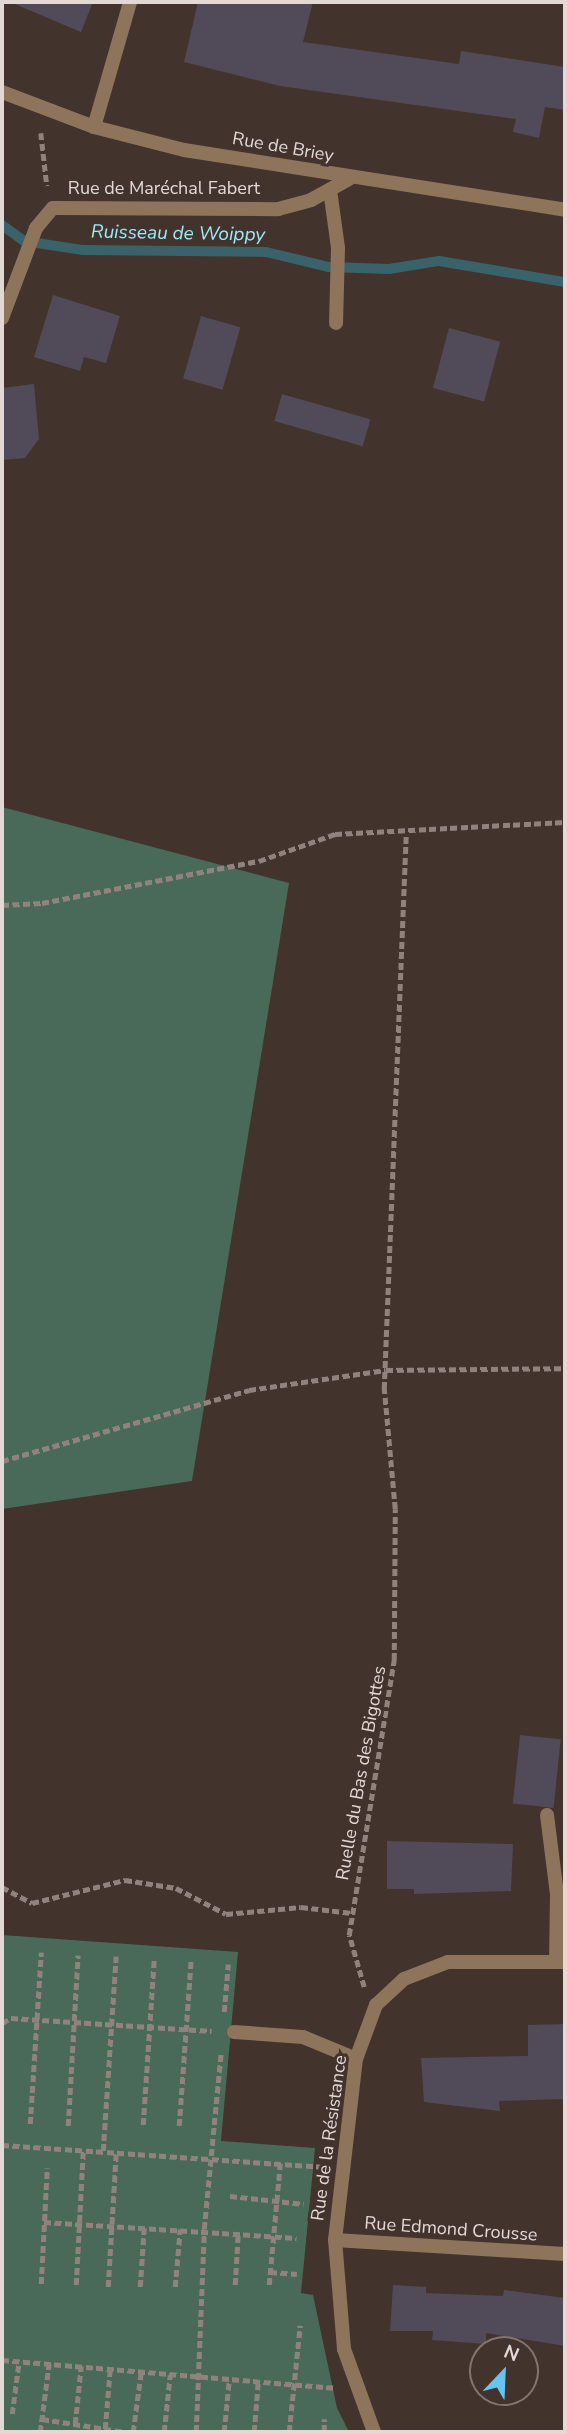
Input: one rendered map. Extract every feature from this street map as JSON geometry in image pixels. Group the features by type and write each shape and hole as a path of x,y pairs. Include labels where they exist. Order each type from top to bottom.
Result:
{"street":[{"path":"94,127 130,2"},
{"name":"Rue de Briey","path":"2,92 45,111 94,127 349,179 565,210"},
{"name":"Rue de Maréchal Fabert","path":"2,318 36,229 54,208 278,209 330,190 349,179"},
{"path":"330,190 338,248 336,323"},
{"path":"547,1815 557,1894 561,1962"},
{"name":"Rue de la Résistance","path":"374,2432 353,2386 339,2317 335,2240 340,2173 356,2059 376,2005 404,1979 448,1962 561,1962"},
{"path":"228,2032 303,2037 356,2059"},
{"name":"Rue Edmond Crousse","path":"335,2240 565,2254"}],"path":[{"path":"45,111 40,137 54,208"},
{"path":"2,905 42,903 259,861 335,834 406,835 501,821 565,822"},
{"name":"Ruelle du Bas des Bigottes","path":"376,2005 355,1972 352,1913 394,1660 386,1370 406,835"},
{"path":"2,1461 249,1390 386,1370 565,1368"},
{"path":"2,1887 32,1903 125,1880 176,1888 226,1914 301,1907 352,1913"},
{"path":"30,2124 41,1952"},
{"path":"68,2126 78,1955"},
{"path":"103,2151 116,1956"},
{"path":"143,2125 154,1959"},
{"path":"179,2126 191,1960"},
{"path":"195,2432 204,2230 228,2032 228,1964"},
{"path":"2,2023 37,2019 228,2032"},
{"path":"2,2145 280,2163 340,2173"},
{"path":"75,2285 83,2150"},
{"path":"108,2287 116,2152"},
{"path":"269,2285 280,2163"},
{"path":"41,2284 47,2168"},
{"path":"230,2196 304,2204"},
{"path":"44,2222 204,2230 296,2238"},
{"path":"140,2287 144,2228"},
{"path":"175,2287 180,2229"},
{"path":"234,2285 238,2233"},
{"path":"270,2272 297,2274"},
{"path":"289,2432 296,2385 300,2326"},
{"path":"2,2360 296,2385 353,2386"},
{"path":"12,2414 19,2361"},
{"path":"40,2432 49,2364"},
{"path":"75,2424 81,2367"},
{"path":"105,2429 110,2369"},
{"path":"133,2432 141,2372"},
{"path":"164,2432 170,2375"},
{"path":"224,2432 229,2380"},
{"path":"254,2432 258,2382"},
{"path":"42,2419 125,2432"},
{"path":"324,2419 324,2432"}],"green space":[{"path":"2,807 289,883 192,1481 2,1509"},
{"path":"2,1935 238,1952 221,2141 315,2148 301,2293 313,2295 337,2408 349,2432 2,2432"}],"building":[{"path":"10,2 93,2 81,32"},
{"path":"198,2 313,2 303,42 459,64 461,51 565,67 565,110 545,107 539,138 513,132 516,119 280,86 184,62"},
{"path":"53,295 120,316 106,363 84,357 80,371 34,357"},
{"path":"201,316 240,327 222,390 183,378"},
{"path":"449,328 500,342 484,402 433,388"},
{"path":"34,384 39,439 25,458 2,460 2,388"},
{"path":"282,394 370,419 363,446 274,421"},
{"path":"520,1735 561,1739 554,1808 513,1804"},
{"path":"387,1841 513,1844 511,1891 414,1894 414,1889 387,1889"},
{"path":"565,2024 565,2099 499,2101 500,2111 424,2102 421,2058 528,2056 528,2025"},
{"path":"393,2285 426,2287 426,2293 503,2296 504,2290 565,2298 565,2346 539,2342 539,2336 486,2333 486,2336 469,2336 469,2343 432,2340 433,2331 390,2331"}],"waterway":[{"name":"Ruisseau de Woippy","path":"2,225 24,241 83,250 266,252 329,267 389,269 439,261 565,282"}]}
